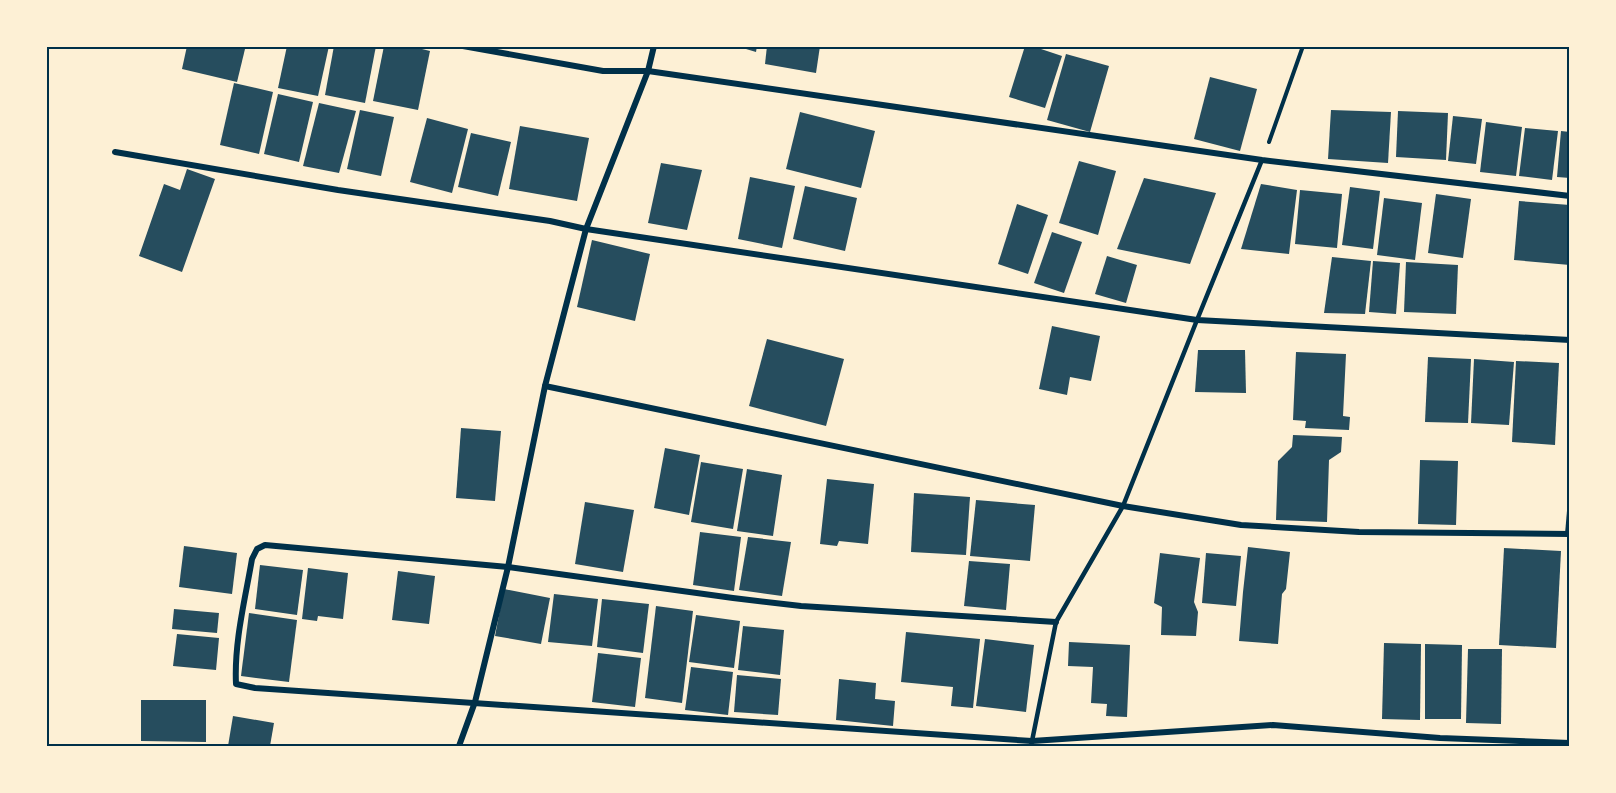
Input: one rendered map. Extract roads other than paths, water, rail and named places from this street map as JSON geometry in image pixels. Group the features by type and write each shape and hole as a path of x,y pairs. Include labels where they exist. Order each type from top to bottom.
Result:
{"street":[{"path":"463,46 603,71 648,71 1262,160 1569,196"},
{"path":"459,747 475,702 508,567 545,386 586,229 648,71 654,46"},
{"path":"115,152 338,190 550,221 586,229 1197,320 1569,339"},
{"path":"545,386 1123,506 1241,525 1359,532 1569,534 1569,511"},
{"path":"1056,622 801,606 508,567 265,545 257,549 252,559 238,639 236,684 255,688 475,702 1032,744 1273,725 1440,738 1569,743"}],"lane":[{"path":"1032,744 1056,622 1123,506 1262,160"}]}
